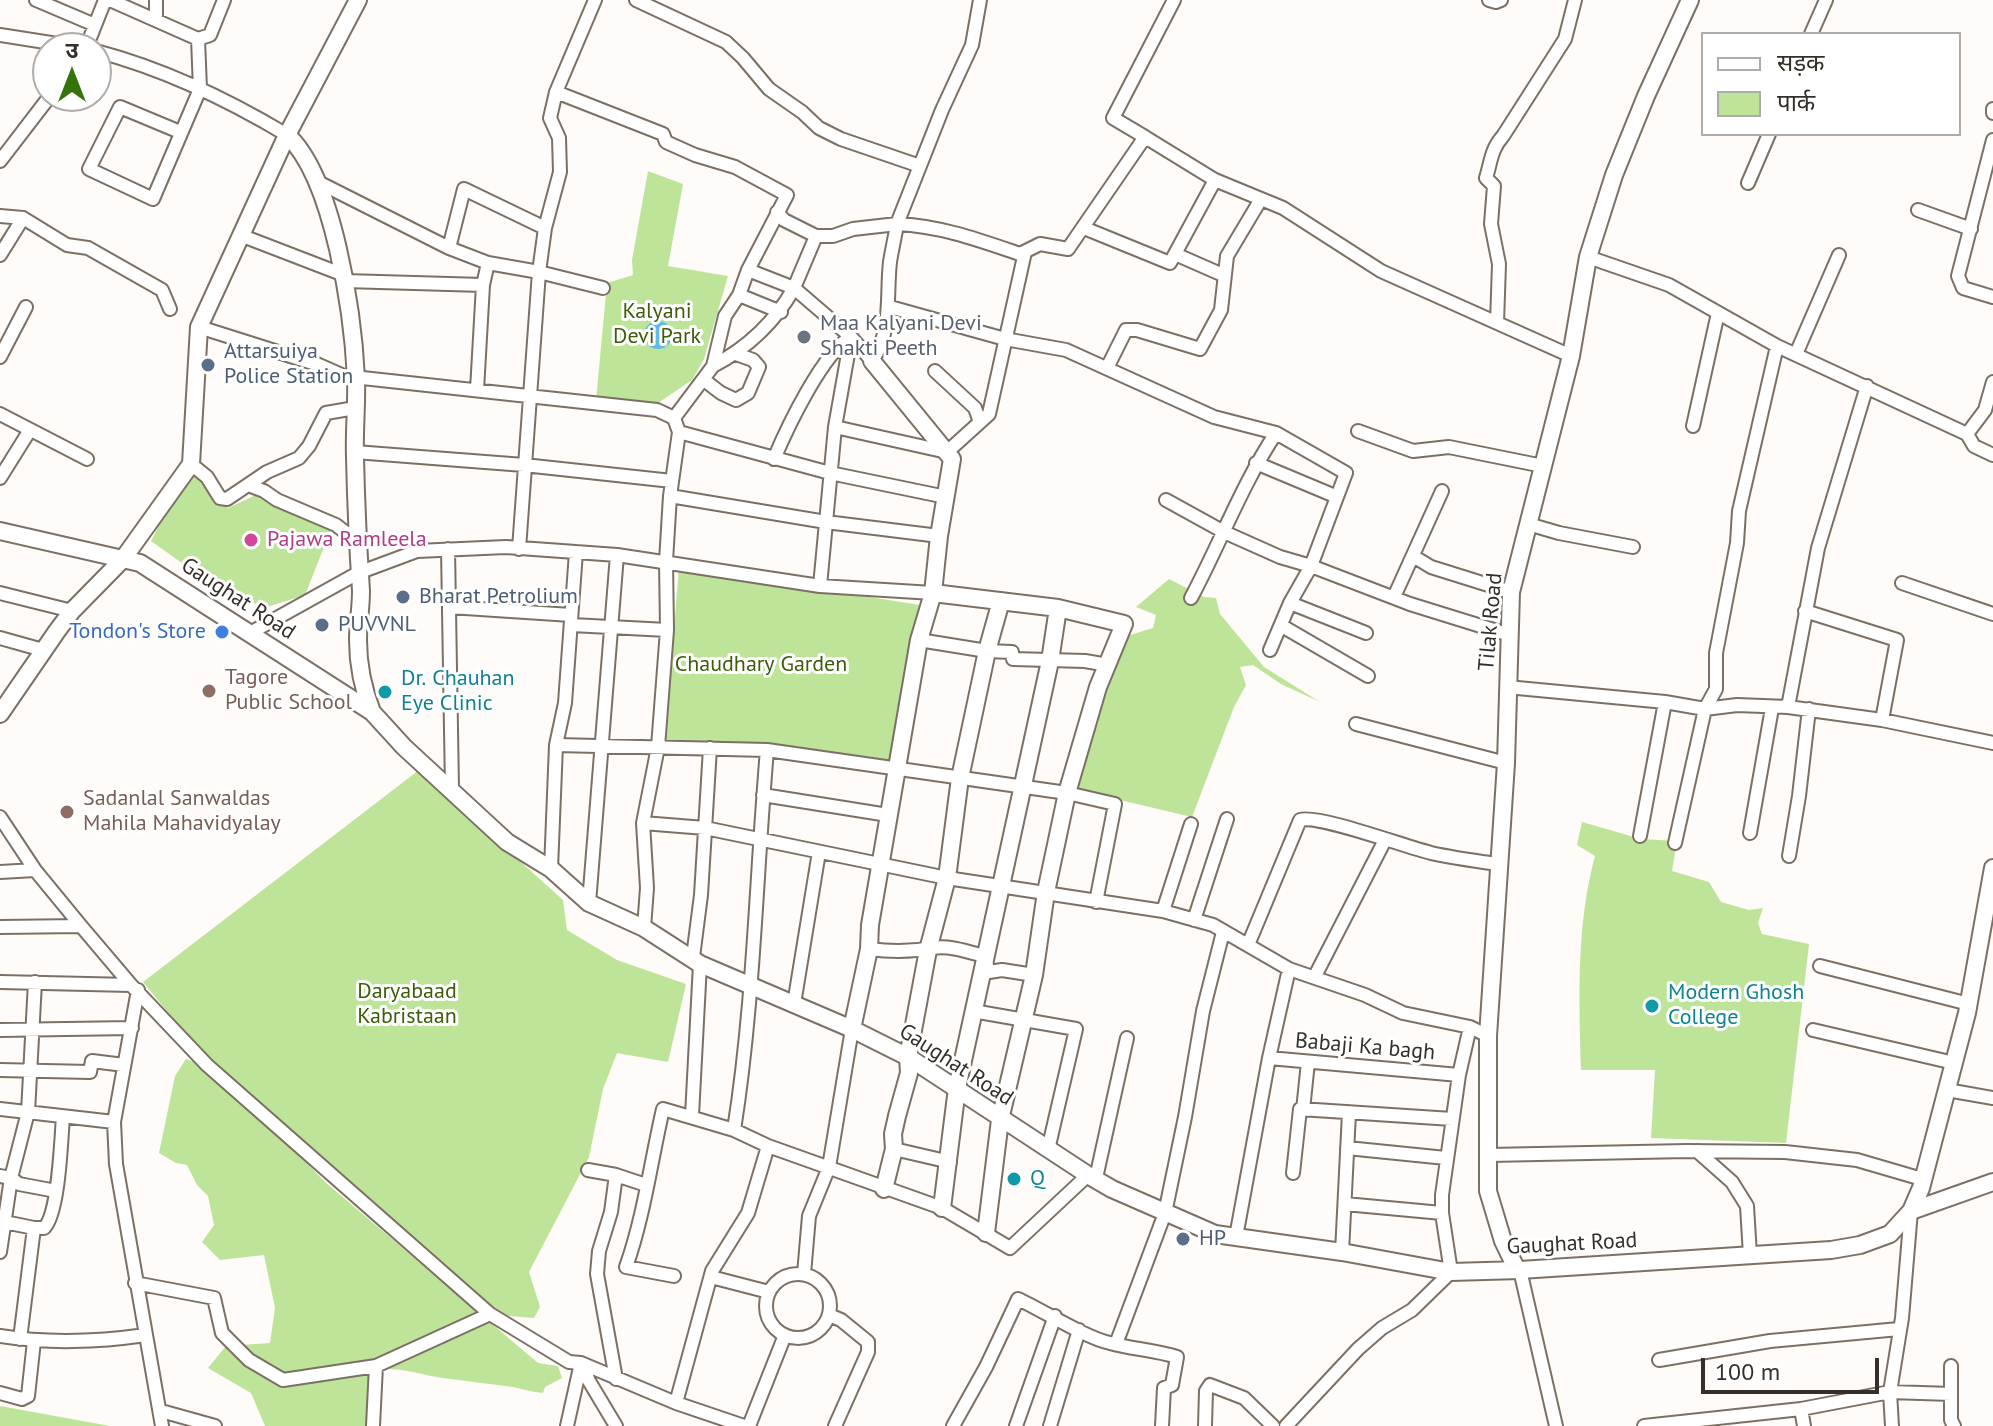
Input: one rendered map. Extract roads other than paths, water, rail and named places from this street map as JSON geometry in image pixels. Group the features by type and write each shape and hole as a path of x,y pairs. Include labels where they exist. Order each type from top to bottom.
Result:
{"street":[{"path":"36,0 95,25"},
{"path":"92,32 108,0 198,39 210,35 224,0"},
{"path":"156,0 156,20"},
{"path":"1,709 72,611 123,559 191,464 199,327 287,135 358,0"},
{"path":"519,549 539,272 545,228 560,172 559,138 550,118 556,92 595,0"},
{"path":"636,0 726,42 769,89 819,128 841,139 920,166"},
{"path":"872,361 882,342 890,307 890,264 897,224 972,45 980,0"},
{"path":"1174,0 1113,118 1215,180 1283,208 1381,271 1571,356"},
{"path":"1489,0 1501,0"},
{"path":"1497,323 1499,264 1491,224 1494,186 1486,178 1491,154 1565,39 1575,0"},
{"name":"Tilak Road","path":"1519,1270 1503,1241 1488,1191 1488,1036 1506,763 1511,592 1571,356 1588,257 1614,175 1690,0"},
{"path":"1812,32 1826,0"},
{"path":"0,35 32,40"},
{"path":"180,132 120,107 89,169 153,199 200,89 198,39"},
{"path":"112,57 200,89 287,135 298,145 316,181 345,278 356,376 355,452 361,593 358,641 360,671 372,712"},
{"path":"556,92 663,134 666,142 735,167 787,195 748,270 739,295 725,316 713,366 674,418"},
{"path":"0,161 38,112"},
{"path":"1748,183 1768,136"},
{"path":"777,212 784,220 816,236 833,236 853,229 897,224 926,226 964,235 1020,254 1040,244 1068,249 1145,137"},
{"path":"1993,140 1958,276 1963,288 1993,297"},
{"path":"1084,228 1170,263 1215,180"},
{"path":"316,181 449,248 488,263 603,288"},
{"path":"449,248 464,189 545,228"},
{"path":"1107,368 1126,330 1137,330 1200,349 1221,310 1227,256 1261,199"},
{"path":"1918,210 1971,229"},
{"path":"0,216 23,218 67,245 88,248 162,290 170,309"},
{"path":"0,255 23,218"},
{"path":"240,235 345,278 483,285"},
{"path":"713,366 736,354 781,312 816,236"},
{"path":"947,452 989,414 1025,252"},
{"path":"1175,254 1223,275"},
{"path":"1796,354 1839,255"},
{"path":"1588,257 1669,285 1777,346 1967,434 1974,446 1993,455"},
{"path":"477,390 483,285 488,263"},
{"path":"748,270 794,288 851,337 952,459 933,593 919,640 870,925 869,949 829,1167 809,1216 804,1274"},
{"path":"739,295 781,312"},
{"path":"0,357 26,307"},
{"path":"890,307 1005,339 1066,350 1214,417 1276,433 1346,473 1311,566 1290,603 1270,650"},
{"path":"1693,426 1718,313"},
{"path":"199,327 319,365 344,376 657,410 674,418 679,432 670,496 666,561 667,630 658,747 643,823 647,888 644,928"},
{"path":"820,586 835,427 851,337"},
{"path":"774,459 793,412 806,397 837,344 851,337"},
{"path":"1675,843 1705,709 1716,689 1716,653 1737,543 1739,511 1777,346"},
{"path":"704,380 736,400 748,393 759,367 753,360 736,354"},
{"path":"935,371 975,408 980,422"},
{"path":"1967,434 1985,410 1993,382"},
{"path":"1788,707 1818,548 1867,386"},
{"path":"191,464 207,477 220,498 227,499 267,472 299,458 309,446 326,413 355,408"},
{"path":"0,414 87,459"},
{"path":"835,427 947,452"},
{"path":"0,478 30,430"},
{"path":"1358,431 1413,451 1449,447 1543,466"},
{"path":"679,432 830,473 946,497"},
{"path":"1191,598 1256,463 1276,433"},
{"path":"355,452 524,465 672,481"},
{"path":"1256,463 1335,496"},
{"path":"248,485 357,536"},
{"path":"1394,597 1442,491"},
{"path":"670,496 826,522 939,536"},
{"path":"1166,500 1224,532 1280,557 1510,635"},
{"path":"1528,524 1633,547"},
{"name":"Gaughat Road","path":"0,531 140,563 372,712 404,747 507,842 551,869 589,903 644,928 697,960 908,1057 1000,1120 1092,1177 1215,1234 1342,1252 1451,1272 1831,1250 1860,1245 1890,1234 1911,1211 1993,1182"},
{"path":"250,633 358,573 417,551 506,547 666,561 820,586 933,593 1058,608 1124,624 1098,687 1067,793 1046,892 1034,975 1000,1120 986,1233"},
{"path":"448,549 452,789"},
{"path":"551,869 556,745 565,703 576,552"},
{"path":"589,903 617,555"},
{"path":"1413,556 1431,567 1511,592"},
{"path":"1902,583 1993,614"},
{"path":"0,593 72,611"},
{"path":"884,1189 894,1149 893,1134 909,1073 908,1057 928,950 947,878 960,778 1001,601"},
{"path":"1290,603 1366,633"},
{"path":"450,607 571,620 612,628 667,630"},
{"path":"942,1208 957,1088 1020,787 1050,661 1058,608"},
{"path":"1805,611 1897,640 1882,720"},
{"path":"1282,626 1368,676"},
{"path":"0,638 43,650"},
{"path":"919,640 1012,652 1013,659 1085,661 1108,665"},
{"path":"1507,687 1665,702 1705,709 1737,705 1809,709 1882,720 1993,743"},
{"path":"1640,836 1665,702"},
{"path":"1750,833 1772,708"},
{"path":"1789,856 1809,709"},
{"path":"1356,724 1506,763"},
{"path":"556,745 767,750 1067,793 1115,804 1096,902"},
{"path":"692,1116 697,960 710,748"},
{"path":"734,1130 753,987 759,840 767,750"},
{"path":"763,795 888,815"},
{"path":"0,817 35,870 81,926 207,1065 490,1314 569,1362 581,1363 676,1403 746,1426 785,1335"},
{"path":"1248,945 1300,820 1307,818 1327,822 1453,858 1498,864"},
{"path":"1194,920 1227,819"},
{"path":"643,823 705,828 947,878 1163,911 1223,932 1289,969 1365,995 1403,1013 1470,1027 1488,1036"},
{"path":"1163,911 1191,824"},
{"path":"1315,976 1385,840"},
{"path":"794,1004 819,852"},
{"path":"1892,1426 1890,1392 1911,1211 1969,1004 1993,868"},
{"path":"0,872 35,870"},
{"path":"0,927 81,926"},
{"path":"1116,1344 1165,1213 1203,1011 1223,932"},
{"path":"869,949 898,953 934,947 984,956"},
{"path":"984,956 989,972 1002,970 1034,975"},
{"path":"1820,966 1969,1004"},
{"path":"1236,1237 1289,969"},
{"path":"0,982 134,988"},
{"path":"0,1252 6,1177 16,1156 28,1112 35,982"},
{"path":"134,988 132,1028 114,1122 118,1188 162,1426"},
{"path":"973,1011 1076,1029 1048,1150"},
{"path":"1286,1426 1358,1349 1382,1328 1412,1310 1451,1272 1442,1213 1446,1158 1470,1027"},
{"path":"0,1030 132,1028"},
{"path":"1813,1030 1954,1063"},
{"path":"674,1276 626,1267 640,1222 663,1109 734,1130 768,1146 942,1208 1010,1248 1092,1177 1127,1038"},
{"name":"Babaji Ka bagh","path":"1269,1058 1459,1075"},
{"path":"0,1070 90,1072 92,1061 124,1065"},
{"path":"1303,1110 1308,1062"},
{"path":"1947,1090 1993,1098"},
{"path":"0,1109 114,1122"},
{"path":"1293,1173 1300,1109 1452,1119"},
{"path":"1342,1252 1349,1113"},
{"path":"2,1222 34,1228 47,1226 56,1191 63,1117"},
{"path":"676,1403 712,1271 748,1213 768,1146"},
{"path":"1347,1148 1446,1158"},
{"path":"894,1149 950,1162"},
{"path":"1697,1151 1732,1182 1747,1206 1750,1255"},
{"path":"1489,1155 1697,1151 1802,1153 1857,1160 1922,1179"},
{"path":"0,1153 16,1156"},
{"path":"588,1170 646,1185"},
{"path":"616,1175 597,1274 616,1379"},
{"path":"6,1177 19,1184 56,1191"},
{"path":"1345,1204 1442,1213"},
{"path":"20,1339 34,1228"},
{"path":"1519,1270 1556,1426"},
{"path":"804,1274 814,1278 828,1294 829,1315 816,1332 796,1338 785,1335 770,1321 766,1312 769,1292 784,1277 804,1274"},
{"path":"711,1277 769,1292"},
{"path":"135,1283 214,1298 222,1333 249,1360 283,1380 376,1366 490,1314"},
{"path":"953,1426 986,1367 1018,1299 1111,1344 1139,1350 1151,1349 1177,1357 1172,1385 1164,1388 1162,1426"},
{"path":"829,1315 841,1320 868,1342 868,1352 835,1426"},
{"path":"1016,1426 1055,1316"},
{"path":"1659,1360 1770,1341 1899,1329"},
{"path":"1050,1426 1079,1330"},
{"path":"0,1336 34,1341 103,1341 146,1335"},
{"path":"0,1393 22,1399 28,1396 34,1341"},
{"path":"567,1426 581,1363"},
{"path":"581,1363 616,1426"},
{"path":"373,1426 376,1366"},
{"path":"1951,1366 1951,1420 1954,1426"},
{"path":"1205,1426 1206,1391 1210,1385 1244,1398 1273,1426"},
{"path":"1644,1426 1801,1409 1890,1392 1951,1394"},
{"path":"1801,1409 1804,1426"},
{"path":"161,1411 215,1426"}],"water":[{"path":"658,321 668,325 672,335 668,345 658,349 648,345 644,335 648,325"}],"place":[{"name":"Maa Kalyani Devi Shakti Peeth","path":"804,337"},
{"name":"Attarsuiya Police Station","path":"208,365"},
{"name":"Pajawa Ramleela","path":"251,540"},
{"name":"Bharat Petrolium","path":"403,597"},
{"name":"PUVVNL","path":"322,625"},
{"name":"Tondon's Store","path":"222,632"},
{"name":"Tagore Public School","path":"209,691"},
{"name":"Dr. Chauhan Eye Clinic","path":"385,692"},
{"name":"Sadanlal Sanwaldas Mahila Mahavidyalay","path":"67,812"},
{"name":"Modern Ghosh College","path":"1652,1006"},
{"name":"Q","path":"1014,1179"},
{"name":"HP","path":"1183,1239"}],"park label":[{"name":"Kalyani Devi Park","path":"657,324"},
{"name":"Chaudhary Garden","path":"761,665"},
{"name":"Daryabaad Kabristaan","path":"407,1004"}]}
